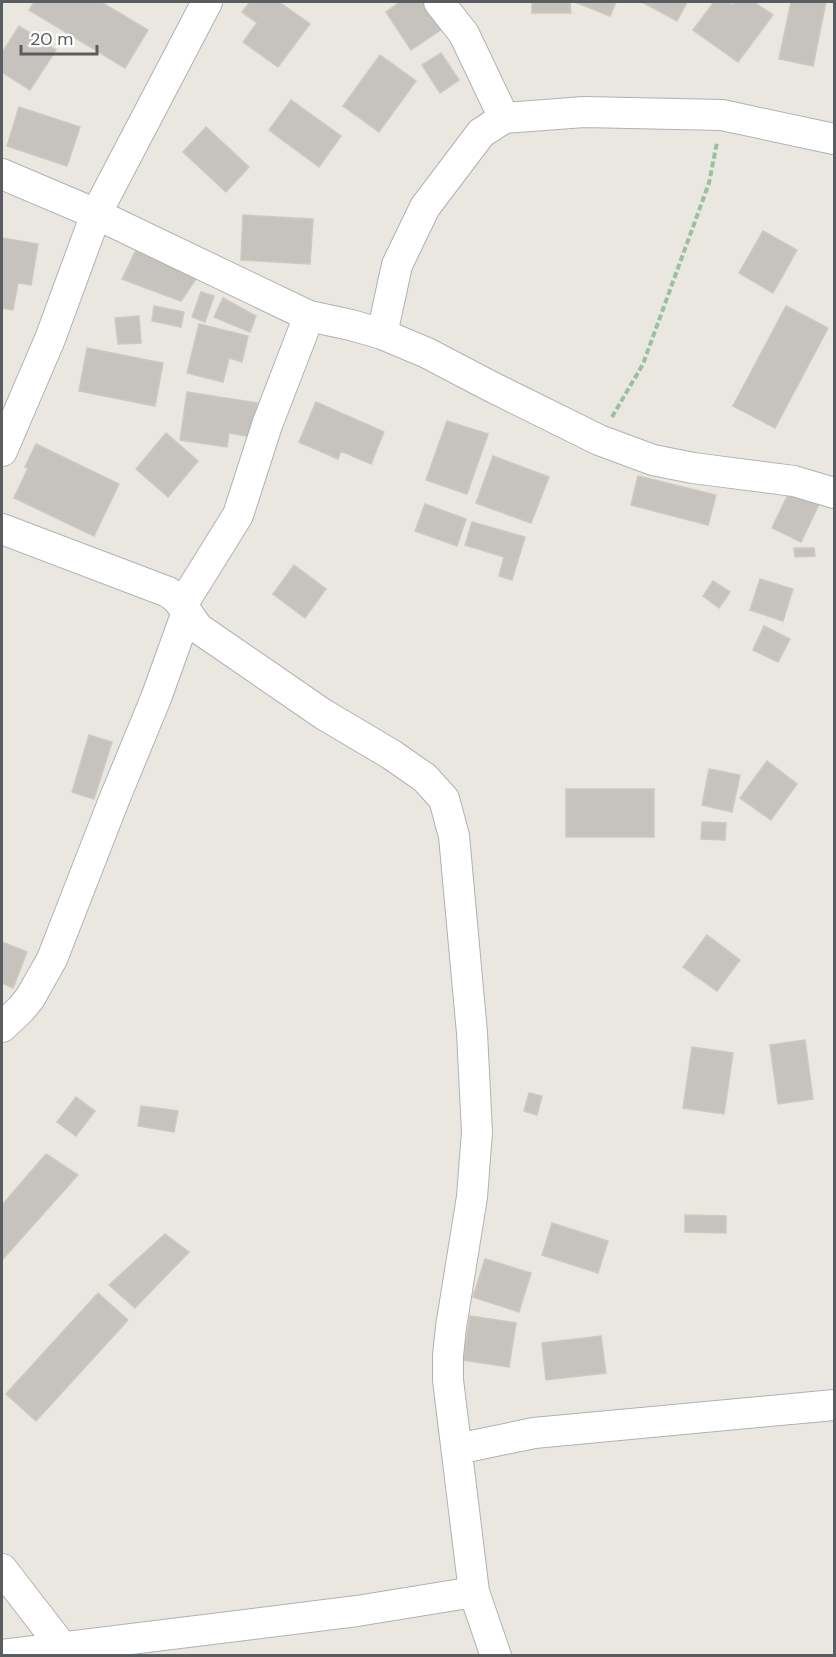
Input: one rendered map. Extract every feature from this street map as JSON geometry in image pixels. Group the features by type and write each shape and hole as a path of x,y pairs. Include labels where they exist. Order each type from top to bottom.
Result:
{"street":[{"path":"2,451 50,339 96,214 207,2"},
{"path":"439,2 464,34 504,117"},
{"path":"382,334 397,265 425,207 481,133 504,117 584,112 722,115 834,139"},
{"path":"2,174 96,214 309,316 382,334 427,353 599,440 653,460 693,468 794,481 834,493"},
{"path":"2,1027 30,998 52,959 156,699 184,609 238,515 267,425 309,316"},
{"path":"2,529 168,592 176,598 203,632 324,714 417,772 444,799 454,836 472,1033 477,1132 472,1197 459,1269 448,1356 448,1380 474,1592 496,1656"},
{"path":"457,1449 534,1433 834,1405"},
{"path":"2,1569 63,1648"},
{"path":"2,1655 357,1611 474,1592"}],"path":[{"path":"599,440 643,364 709,183 722,115"}],"building":[{"path":"34,2 101,2 148,30 125,68 29,10"},
{"path":"250,2 279,2 310,24 278,67 243,42 257,23 242,12"},
{"path":"400,2 424,2 442,29 411,50 386,12"},
{"path":"532,2 570,2 571,13 532,13"},
{"path":"575,2 616,2 610,16"},
{"path":"642,2 687,2 677,21"},
{"path":"714,2 727,2 732,5 734,2 754,2 773,15 738,62 693,30"},
{"path":"791,2 826,2 813,66 779,59"},
{"path":"19,26 56,50 30,90 2,72 2,53"},
{"path":"441,53 459,80 440,93 422,65"},
{"path":"380,55 416,81 379,132 343,106"},
{"path":"291,100 341,136 319,167 269,130"},
{"path":"19,107 80,127 67,166 7,146"},
{"path":"206,127 249,167 226,192 183,152"},
{"path":"243,215 313,219 310,264 241,260"},
{"path":"763,231 797,250 773,293 739,273"},
{"path":"2,238 38,244 31,285 18,283 13,310 2,308"},
{"path":"138,246 200,273 181,301 122,279"},
{"path":"201,292 214,296 205,322 192,317"},
{"path":"223,298 256,316 250,332 214,317"},
{"path":"154,306 184,312 181,327 152,321"},
{"path":"786,306 828,328 775,428 733,406"},
{"path":"139,316 141,343 118,344 115,318"},
{"path":"199,324 248,336 242,362 229,358 223,382 187,373"},
{"path":"87,348 163,363 155,406 79,391"},
{"path":"187,392 257,403 252,437 229,433 227,447 180,440"},
{"path":"316,402 384,432 371,464 341,451 338,459 299,442"},
{"path":"447,421 488,434 467,494 426,480"},
{"path":"166,433 198,461 168,497 136,469"},
{"path":"36,444 119,484 94,536 14,498"},
{"path":"493,456 549,477 531,523 476,503"},
{"path":"638,476 716,495 708,525 631,505"},
{"path":"792,486 821,500 801,542 772,528"},
{"path":"425,504 466,519 457,546 415,531"},
{"path":"472,522 525,537 512,580 499,576 504,557 465,545"},
{"path":"794,548 814,548 815,556 795,557"},
{"path":"294,565 326,589 305,618 273,594"},
{"path":"760,579 793,589 783,621 750,610"},
{"path":"713,581 730,592 719,608 703,596"},
{"path":"764,626 790,639 778,662 753,650"},
{"path":"89,735 112,742 94,799 72,792"},
{"path":"767,761 797,784 771,820 740,798"},
{"path":"709,769 740,775 732,812 702,805"},
{"path":"566,789 654,789 654,837 566,837"},
{"path":"702,822 726,823 725,840 701,839"},
{"path":"707,935 740,960 717,991 683,967"},
{"path":"2,942 27,952 13,988 2,983"},
{"path":"805,1040 813,1099 778,1104 770,1045"},
{"path":"692,1047 733,1053 724,1114 683,1108"},
{"path":"529,1093 542,1096 537,1115 524,1111"},
{"path":"76,1097 95,1111 76,1136 57,1122"},
{"path":"141,1106 178,1111 174,1132 138,1126"},
{"path":"46,1154 78,1175 2,1260 2,1205"},
{"path":"685,1215 726,1216 726,1233 685,1232"},
{"path":"552,1223 608,1241 598,1273 542,1255"},
{"path":"165,1234 189,1252 135,1308 109,1285"},
{"path":"485,1259 531,1273 519,1312 473,1297"},
{"path":"98,1293 128,1320 36,1421 6,1394"},
{"path":"470,1316 516,1323 509,1367 463,1360"},
{"path":"601,1336 606,1373 546,1380 542,1343"}]}
